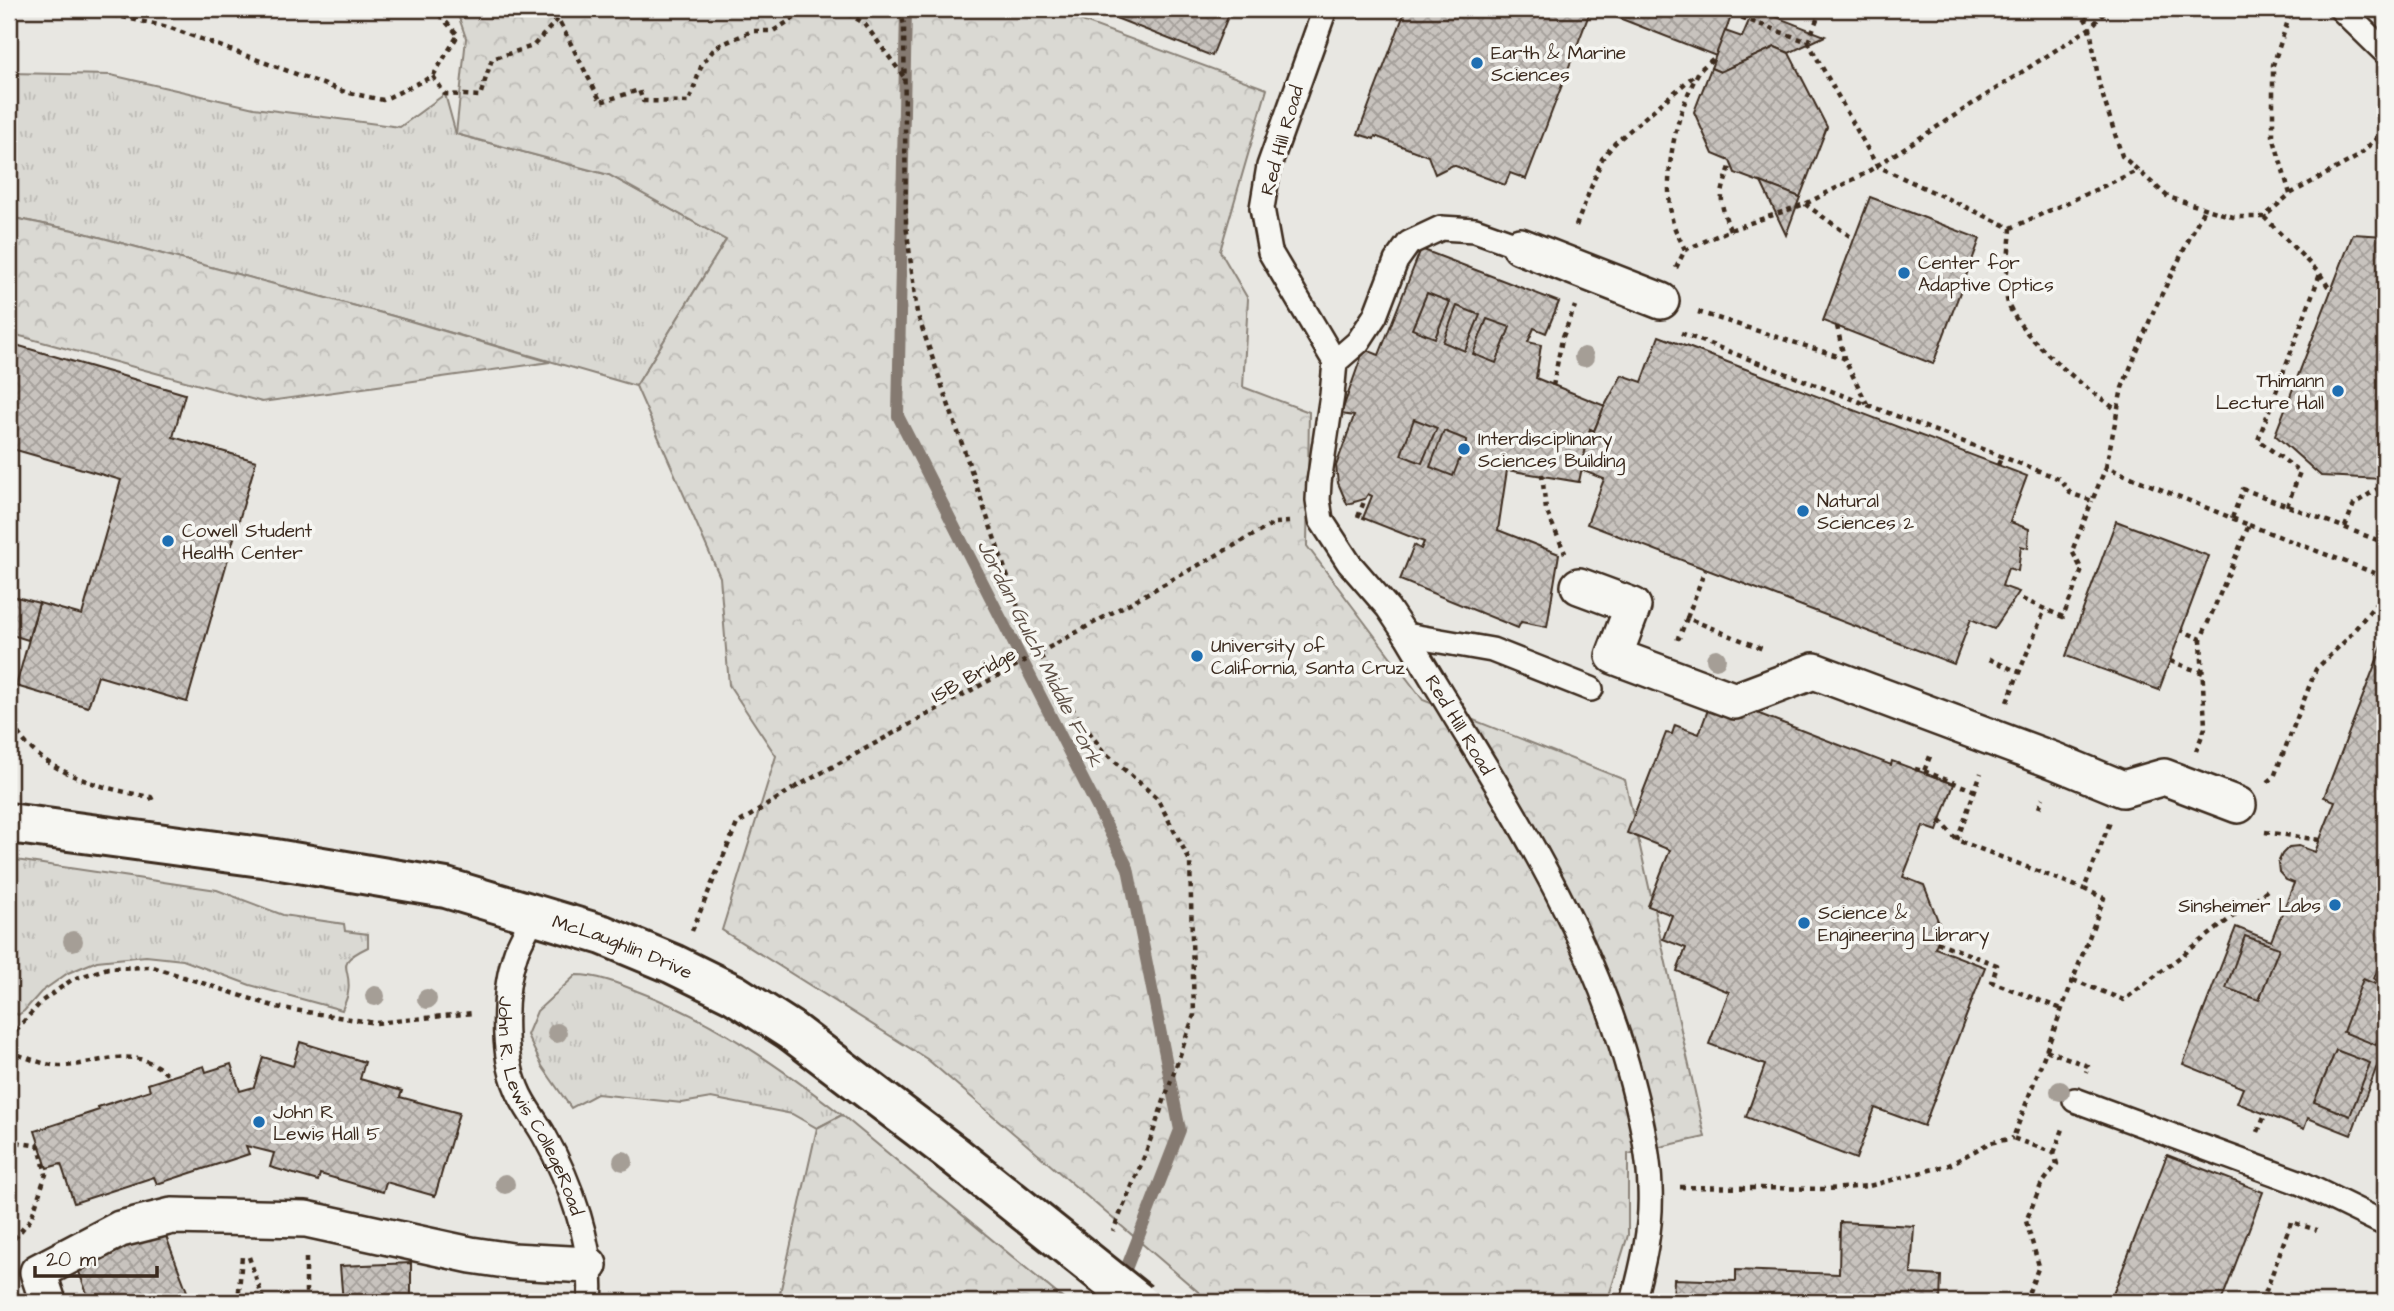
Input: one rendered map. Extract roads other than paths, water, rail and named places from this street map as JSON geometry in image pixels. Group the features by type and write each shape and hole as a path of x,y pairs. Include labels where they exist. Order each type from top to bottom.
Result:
{"main road":[{"name":"McLaughlin Drive","path":"9,823 269,858 446,888 603,935 673,964 734,994 790,1030 953,1154 1138,1302"}],"street":[{"path":"1520,246 1561,262 1666,315"},
{"path":"1579,586 1633,606 1614,656 1735,701 1814,671 2123,789 2164,777 2238,805"},
{"path":"48,1302 38,1272 120,1229 172,1216 306,1219 471,1255 512,1261 589,1265"}],"lane":[{"name":"Red Hill Road","path":"1325,9 1269,166 1262,208 1270,252 1335,362 1318,500 1321,520 1349,563 1388,608 1406,635 1540,856 1609,1003 1638,1106 1650,1188 1646,1257 1633,1302"},
{"path":"2342,9 2385,52"},
{"path":"1335,362 1358,342 1375,316 1396,261 1409,243 1441,228 1475,230 1520,246"},
{"path":"1406,635 1492,650 1591,689"},
{"name":"John R. Lewis CollegeRoad","path":"535,914 516,954 506,1000 508,1059 517,1089 569,1186 589,1265 590,1302"},
{"path":"2075,1100 2301,1183 2385,1223"}],"waterway":[{"name":"Jordan Gulch Middle Fork","path":"906,9 898,416 1128,868 1180,1130 1121,1282"}],"place":[{"name":"Earth & Marine Sciences","path":"1477,63"},
{"name":"Center for Adaptive Optics","path":"1904,273"},
{"name":"Thimann Lecture Hall","path":"2338,391"},
{"name":"Interdisciplinary Sciences Building","path":"1464,449"},
{"name":"Natural Sciences 2","path":"1803,511"},
{"name":"Cowell Student Health Center","path":"168,541"},
{"name":"University of California, Santa Cruz","path":"1197,656"},
{"name":"Sinsheimer Labs","path":"2335,905"},
{"name":"Science & Engineering Library","path":"1804,923"},
{"name":"John R Lewis Hall 5","path":"259,1122"}]}
